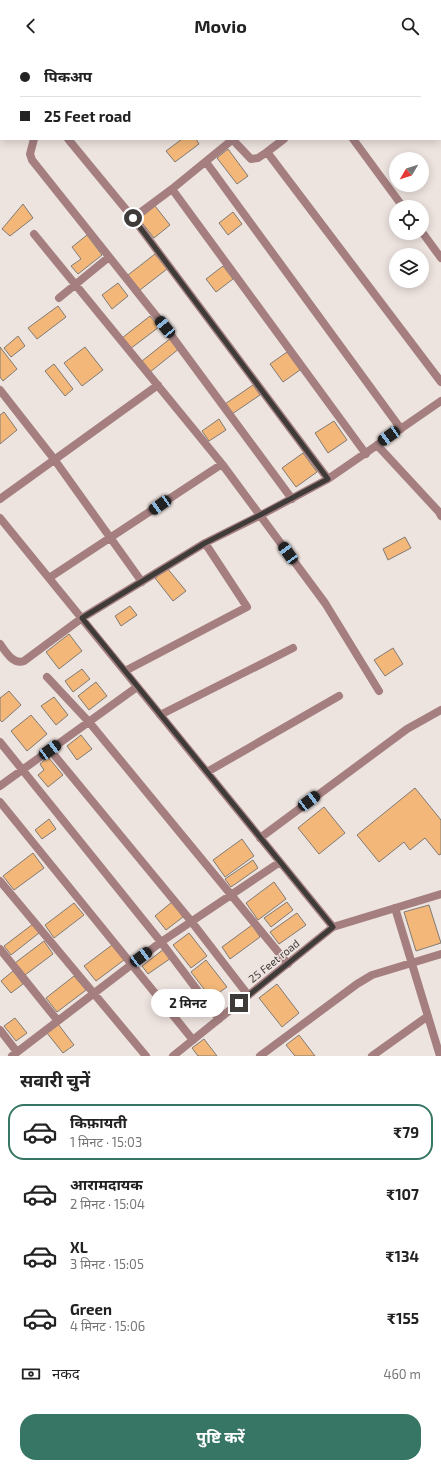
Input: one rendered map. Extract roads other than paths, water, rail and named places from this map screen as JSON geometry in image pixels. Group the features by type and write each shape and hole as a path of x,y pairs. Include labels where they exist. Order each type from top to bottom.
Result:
{"street":[{"path":"34,140 30,154 34,163 165,327 292,499"},
{"path":"69,140 133,218 328,479"},
{"path":"133,218 172,189 232,140 251,159 258,158 283,140"},
{"path":"354,140 398,200"},
{"path":"267,152 441,382"},
{"path":"206,162 401,428"},
{"path":"172,189 366,454"},
{"path":"34,234 222,464 325,603 379,691"},
{"path":"428,240 441,258"},
{"path":"58,298 109,257"},
{"path":"0,499 158,385"},
{"path":"0,390 54,459 142,582"},
{"path":"0,644 15,661 24,661 82,618 205,543 328,479 441,401"},
{"path":"377,445 441,516"},
{"path":"49,578 222,464"},
{"path":"0,518 333,927 441,894"},
{"path":"125,671 247,607 205,543"},
{"path":"160,715 293,648"},
{"path":"47,677 89,722 288,964"},
{"path":"0,786 137,687"},
{"path":"207,772 339,696"},
{"path":"260,838 407,729 441,710"},
{"path":"0,742 161,942 220,1018"},
{"path":"50,750 191,921 248,995"},
{"path":"0,802 193,1040"},
{"path":"0,1030 14,1054 161,942 280,862"},
{"path":"0,881 146,1056"},
{"path":"395,908 440,1056"},
{"name":"25 Feet road","path":"173,1056 333,927"},
{"path":"0,949 58,1021"},
{"path":"260,1056 357,984 372,975 441,954"},
{"path":"372,1056 428,1016"}]}
